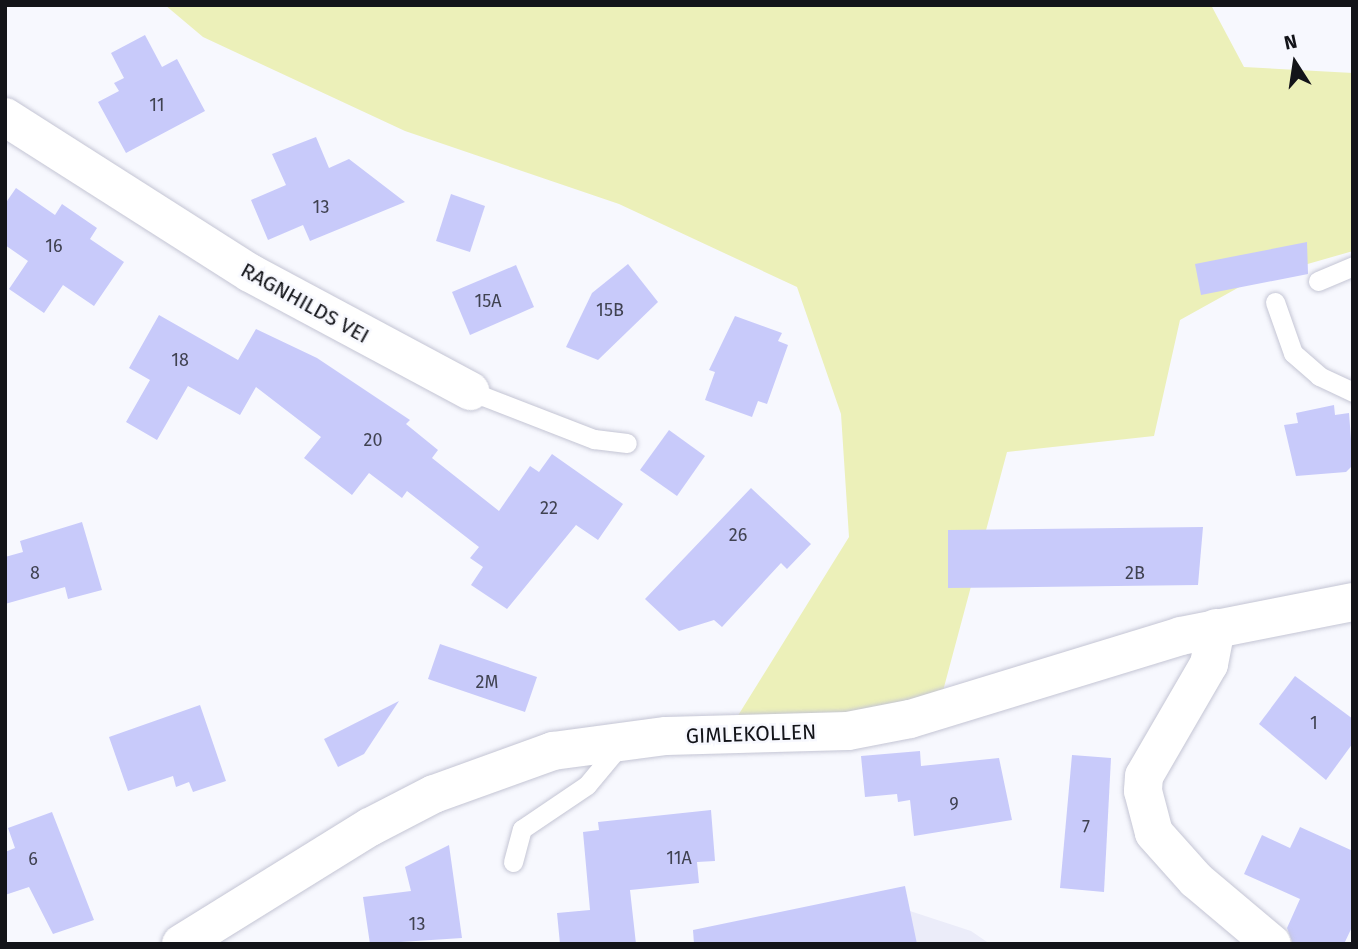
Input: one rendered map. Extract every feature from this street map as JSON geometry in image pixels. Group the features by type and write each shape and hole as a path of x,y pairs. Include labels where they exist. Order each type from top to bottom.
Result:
{"street":[{"name":"RAGNHILDS VEI","path":"5,117 250,273 470,391"},
{"name":"GIMLEKOLLEN","path":"181,944 434,794 554,751 625,739 848,731 910,719 1216,628 1353,602"},
{"path":"1216,628 1209,664 1144,776 1143,791 1154,833 1196,880 1272,944"}],"lane":[{"path":"1318,281 1353,267"},
{"path":"1275,302 1293,353 1319,376 1353,392"},
{"name":"RAGNHILDS VEI","path":"470,391 594,439 627,443"},
{"path":"513,862 522,828 586,785 625,739"}],"shaded area":[{"path":"861,895 971,931 990,944 765,944"}],"green space":[{"path":"165,5 1211,5 1244,67 1353,73 1353,251 1252,280 1180,320 1154,436 1007,452 936,717 729,730 849,537 841,414 797,287 619,204 405,131 203,37"}],"building":[{"path":"145,35 162,67 177,59 205,111 126,153 98,102 119,91 114,83 124,78 111,53"},
{"path":"316,137 329,168 349,159 405,202 310,241 303,225 268,240 251,200 286,185 272,154"},
{"path":"16,188 55,215 62,204 97,228 90,239 124,262 94,306 63,285 44,313 9,289 28,261 5,245 5,204"},
{"path":"451,194 485,206 470,252 436,241"},
{"path":"1307,242 1308,274 1201,295 1195,264"},
{"path":"628,264 658,302 598,360 566,347 592,293"},
{"path":"516,265 534,307 470,335 452,292"},
{"path":"159,315 238,360 256,329 317,358 410,420 406,424 438,450 432,458 499,511 530,466 539,472 552,454 623,504 598,540 576,525 507,609 471,585 483,567 470,558 479,547 407,491 402,498 369,473 352,495 304,458 321,437 256,387 240,415 188,386 157,440 126,422 150,380 129,368"},
{"path":"735,316 782,333 778,341 788,345 767,404 758,401 752,417 705,400 715,372 709,370"},
{"path":"1334,405 1335,415 1349,413 1353,465 1346,472 1296,476 1284,425 1298,423 1296,413"},
{"path":"669,430 705,456 677,496 640,470"},
{"path":"751,488 811,544 787,569 781,563 722,627 714,620 679,631 645,599"},
{"path":"82,522 102,590 68,599 65,587 5,604 5,557 23,552 20,541"},
{"path":"1203,527 1198,585 948,588 948,530"},
{"path":"440,644 537,677 525,712 428,679"},
{"path":"1295,676 1353,719 1353,743 1326,780 1259,724"},
{"path":"399,701 364,754 338,767 324,739"},
{"path":"200,705 226,781 193,792 189,782 176,787 173,776 128,791 109,737"},
{"path":"920,751 921,766 999,758 1012,820 914,836 910,800 898,802 897,794 865,797 861,756"},
{"path":"1072,755 1111,758 1104,892 1060,888"},
{"path":"711,810 715,861 697,862 699,883 630,890 636,944 560,944 557,913 590,910 583,832 599,830 598,822"},
{"path":"52,812 94,920 53,934 29,887 5,895 5,852 15,848 8,828"},
{"path":"1300,827 1353,851 1353,925 1344,944 1293,944 1287,928 1300,899 1244,874 1262,835 1290,848"},
{"path":"449,845 462,938 370,944 363,897 411,891 405,867"},
{"path":"905,886 917,944 694,944 693,930"}]}
